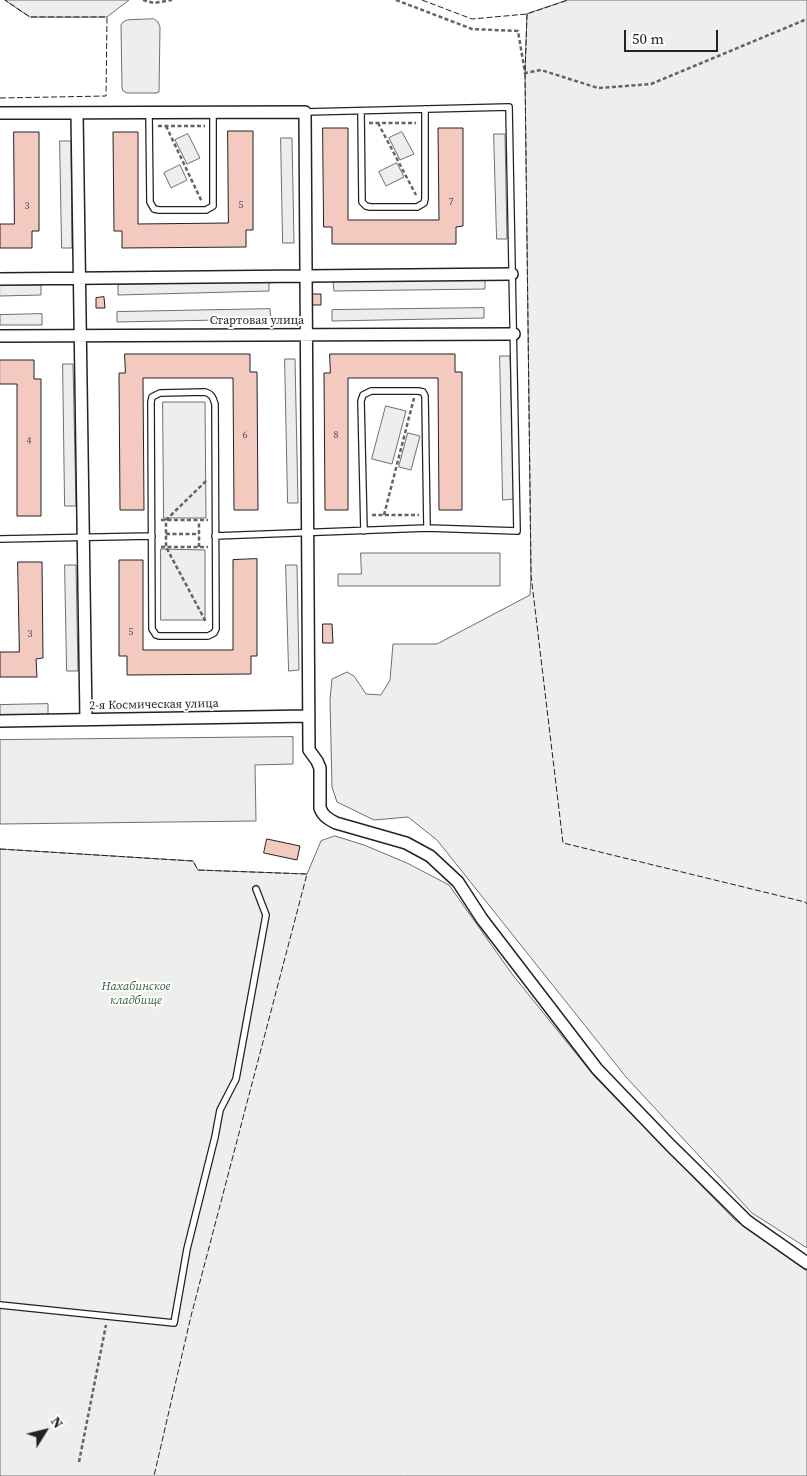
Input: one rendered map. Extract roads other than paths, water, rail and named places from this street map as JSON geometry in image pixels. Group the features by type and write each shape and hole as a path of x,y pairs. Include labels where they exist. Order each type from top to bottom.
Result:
{"street":[{"path":"0,113 305,112 309,750 320,768 320,808 322,814 336,824 406,843 430,856 458,882 482,919 597,1069 746,1221 807,1263"},
{"path":"76,113 86,720"},
{"path":"0,279 512,274"},
{"name":"Стартовая улица","path":"0,336 514,334"},
{"name":"2-я Космическая улица","path":"0,721 309,716"}],"lane":[{"path":"215,536 427,528 517,531 509,107 305,112"},
{"path":"361,111 362,202 370,207 421,206 425,198 425,109"},
{"path":"149,113 150,206 154,210 206,210 213,206 214,202 213,113"},
{"path":"364,530 363,396 366,392 371,391 422,392 426,401 427,528"},
{"path":"205,392 213,398 215,404 215,536 216,629 213,634 208,636 159,636 153,632 151,402 155,394 205,392"},
{"path":"0,539 152,536"},
{"path":"0,1304 174,1323 187,1249 220,1110 236,1079 238,1069 266,915 256,889"}],"park label":[{"name":"Нахабинское кладбище","path":"136,994"}]}
